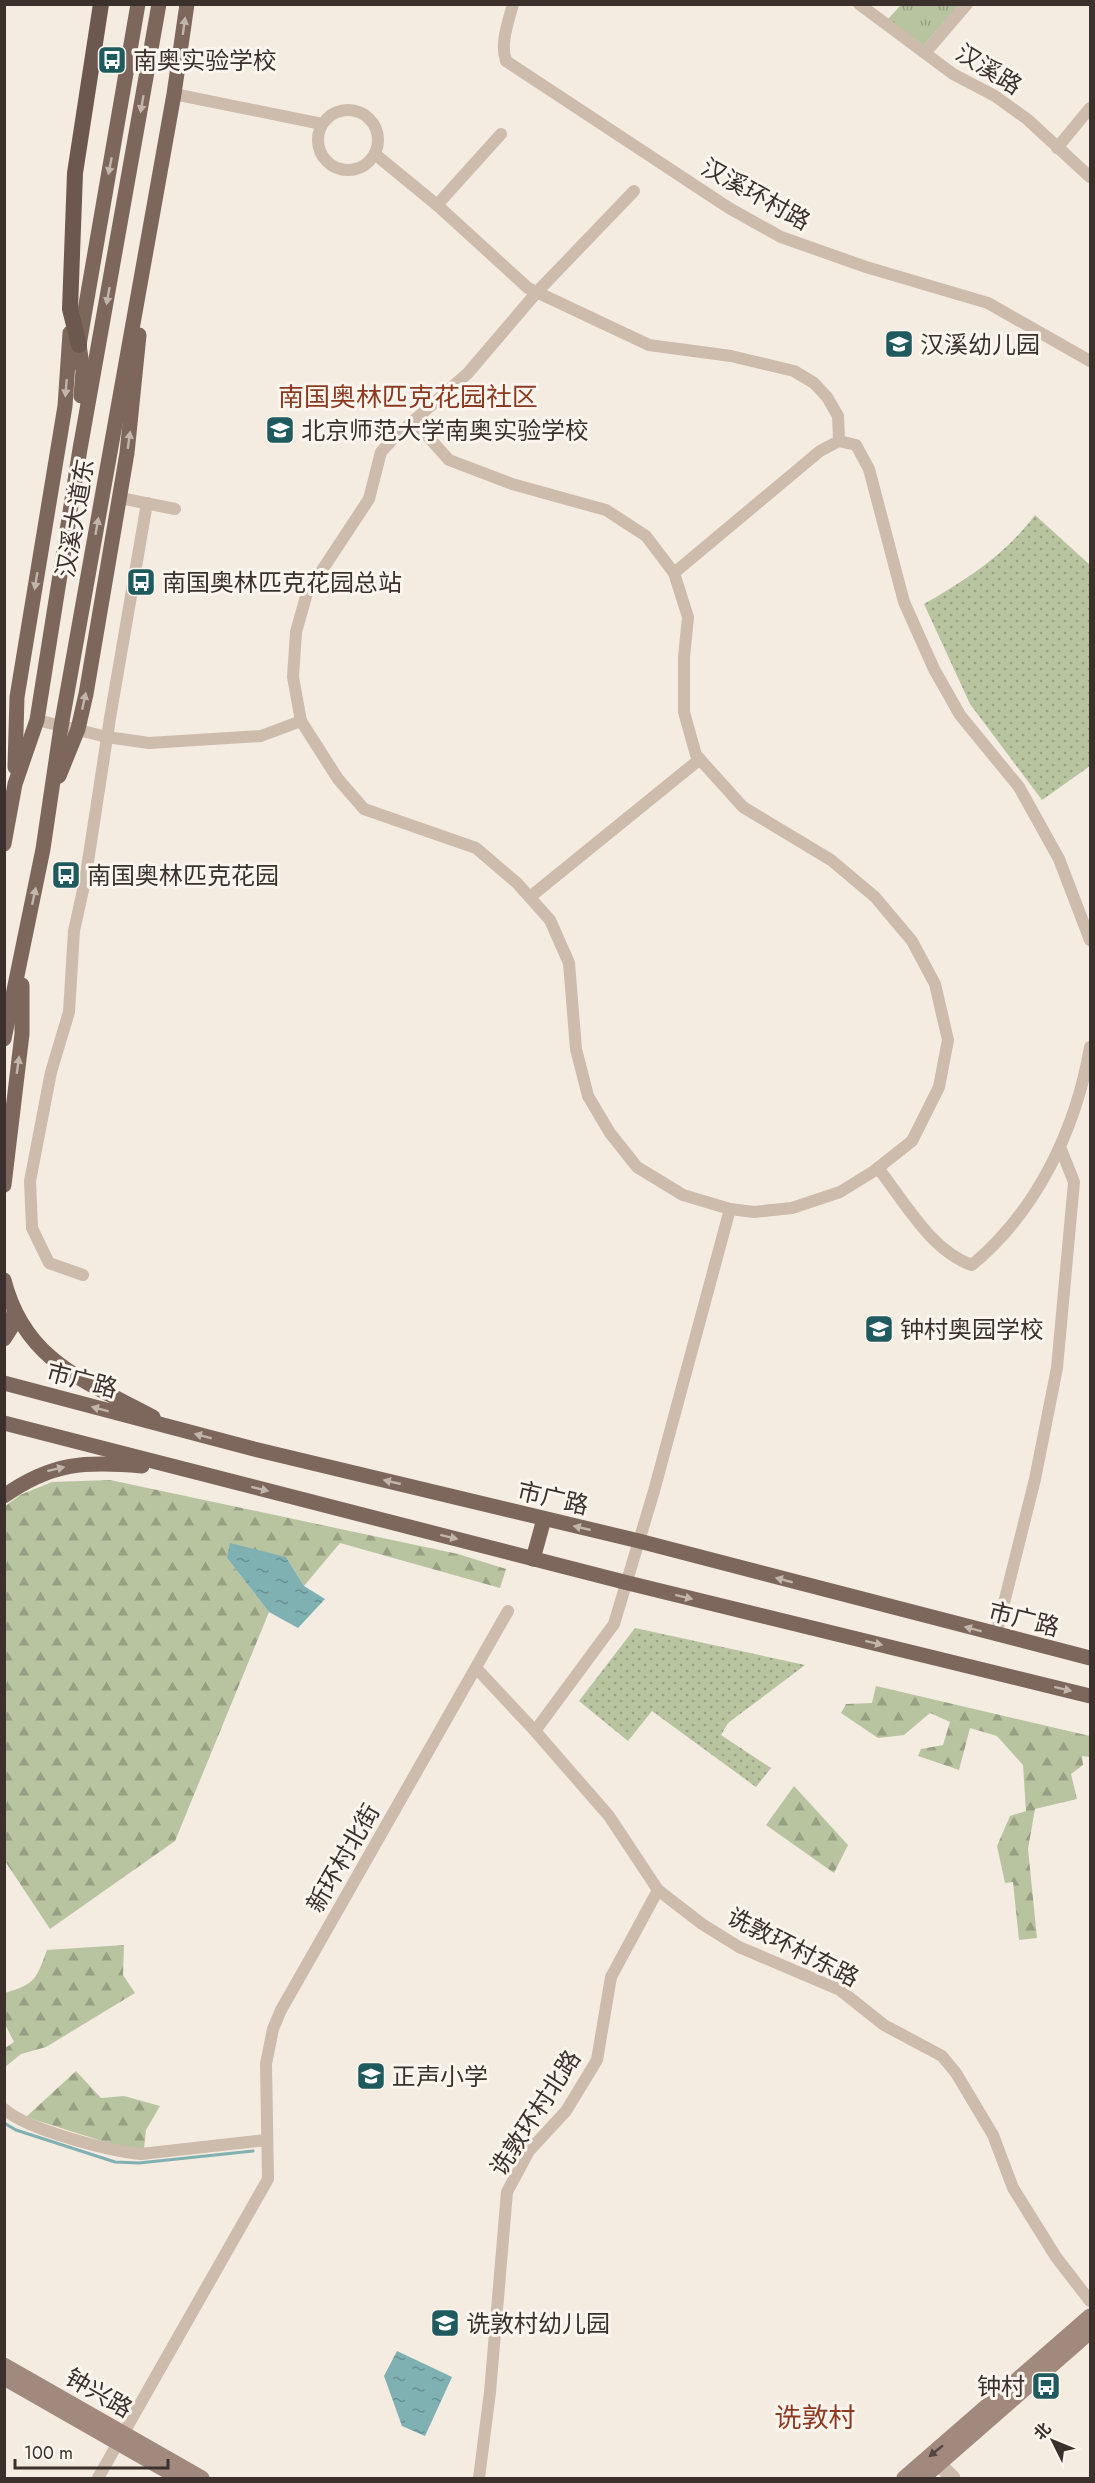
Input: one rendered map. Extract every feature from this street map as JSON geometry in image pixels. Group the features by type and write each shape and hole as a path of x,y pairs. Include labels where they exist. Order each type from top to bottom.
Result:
{"highway":[{"path":"79,345 70,309 71,234 75,173 101,4"}],"main road":[{"path":"72,504 83,371 79,345 138,4"},
{"name":"汉溪大道东","path":"4,843 15,784 37,720 159,4"},
{"name":"汉溪大道东","path":"4,1039 52,796 61,727 174,94 187,4"},
{"path":"52,796 78,729 120,498 132,416 142,270"},
{"path":"15,784 17,697 65,406 70,309"},
{"path":"54,620 79,625"},
{"path":"4,1185 22,1034 22,953"},
{"path":"4,1280 21,1325 48,1356 72,1373 177,1429"},
{"path":"4,1339 11,1328 14,1311"},
{"name":"市广路","path":"4,1383 177,1429 639,1542 1090,1658"},
{"path":"4,1423 628,1583 1090,1696"},
{"path":"4,1496 49,1470 92,1461 183,1469"},
{"path":"533,1559 544,1519"},
{"path":"904,2478 1090,2316"},
{"path":"923,2478 1090,2331"},
{"name":"钟兴路","path":"4,2365 179,2478"},
{"name":"钟兴路","path":"4,2378 202,2478"}],"street":[{"name":"汉溪环村路","path":"513,4 503,52 506,61 729,208 781,237 866,267 988,303 1090,361"},
{"name":"汉溪路","path":"859,4 953,74 1003,102 1027,119 1090,177"},
{"path":"925,53 967,4"},
{"path":"174,94 322,124"},
{"path":"1057,148 1090,108"},
{"path":"337,111 357,111 366,115 378,132 376,155 354,170 334,167 320,153 318,134 322,124 337,111"},
{"path":"437,205 501,134"},
{"path":"376,155 437,205 528,288 649,345 731,356 794,371 814,383 827,397 838,416 839,441"},
{"path":"414,421 449,460 512,484 606,510 646,536 674,573 688,617 684,657 684,712 696,754 742,807 831,860 875,897 912,941 935,984 948,1040 939,1087 912,1141 878,1168 840,1192 792,1208 754,1212 730,1209 683,1195 637,1167 610,1133 588,1096 576,1049 569,963 550,920 530,897 476,848 364,809 338,779 301,721 293,677 296,632 307,593 369,499 381,452 414,421 468,373 537,292 634,191"},
{"path":"674,573 820,451 839,441 856,445 869,469 904,602 934,669 960,715 1018,787 1059,859 1090,940"},
{"path":"120,498 175,509"},
{"path":"83,1275 49,1263 32,1228 30,1181 51,1072 69,1012 75,931 147,503"},
{"path":"37,720 107,737 149,743 261,736 301,721"},
{"path":"530,897 700,759"},
{"path":"878,1168 932,1236 955,1259 972,1265 989,1251 1024,1210 1060,1147 1083,1089 1090,1047"},
{"path":"996,1635 1035,1479 1057,1368 1074,1182 1060,1147"},
{"path":"535,1731 614,1624 628,1583 730,1209"},
{"name":"新环村北街","path":"98,2478 268,2179 266,2064 273,2029 281,2010 508,1611"},
{"name":"诜敦环村东路","path":"476,1668 609,1816 658,1890 702,1924 739,1947 840,1990 884,2025 942,2056 956,2073 993,2136 1013,2188 1056,2258 1090,2301"},
{"name":"诜敦环村北路","path":"479,2478 490,2392 507,2192 529,2151 566,2111 597,2060 611,1977 658,1890"},
{"path":"4,2109 29,2124 121,2152 141,2154 267,2140"},
{"path":"940,2465 952,2478"}],"green space":[{"path":"901,5 959,5 923,46 888,19"},
{"path":"1035,515 1090,565 1090,766 1042,800 970,704 924,604 998,554"},
{"path":"110,1480 458,1554 506,1569 500,1588 340,1543 304,1586 286,1557 227,1558 269,1612 175,1841 50,1929 5,1861 4,1507 20,1495 52,1482"},
{"path":"635,1628 805,1665 728,1723 721,1735 771,1768 756,1787 652,1711 628,1741 579,1701"},
{"path":"876,1686 1090,1736 1090,1757 1082,1756 1083,1765 1071,1774 1077,1799 1035,1809 1028,1849 1037,1938 1019,1940 1013,1882 1005,1883 997,1846 1010,1816 1026,1811 1023,1765 997,1736 970,1728 959,1770 918,1756 921,1749 943,1745 950,1722 930,1713 904,1735 878,1738 841,1713 846,1704 872,1703"},
{"path":"794,1786 848,1845 834,1873 766,1825"},
{"path":"124,1945 123,1975 135,1993 46,2047 21,2054 5,2067 5,2048 14,2042 5,2024 5,1993 23,1987 33,1979 47,1950"},
{"path":"76,2071 101,2098 124,2096 160,2106 146,2130 144,2149 121,2147 26,2117"}],"water":[{"path":"230,1543 286,1557 304,1586 325,1599 298,1628 269,1612 227,1558"},
{"path":"397,2351 452,2377 425,2436 402,2426 384,2376"}],"waterway":[{"path":"4,2123 16,2130 115,2162 139,2163 253,2151"}],"place":[{"name":"南奥实验学校","path":"112,60"},
{"name":"汉溪幼儿园","path":"899,344"},
{"name":"北京师范大学南奥实验学校","path":"280,430"},
{"name":"南国奥林匹克花园总站","path":"141,582"},
{"name":"南国奥林匹克花园","path":"66,875"},
{"name":"钟村奥园学校","path":"879,1329"},
{"name":"正声小学","path":"371,2076"},
{"name":"诜敦村幼儿园","path":"445,2323"},
{"name":"钟村","path":"1046,2386"}],"district":[{"name":"南国奥林匹克花园社区","path":"408,397"},
{"name":"诜敦村","path":"815,2417"}]}
